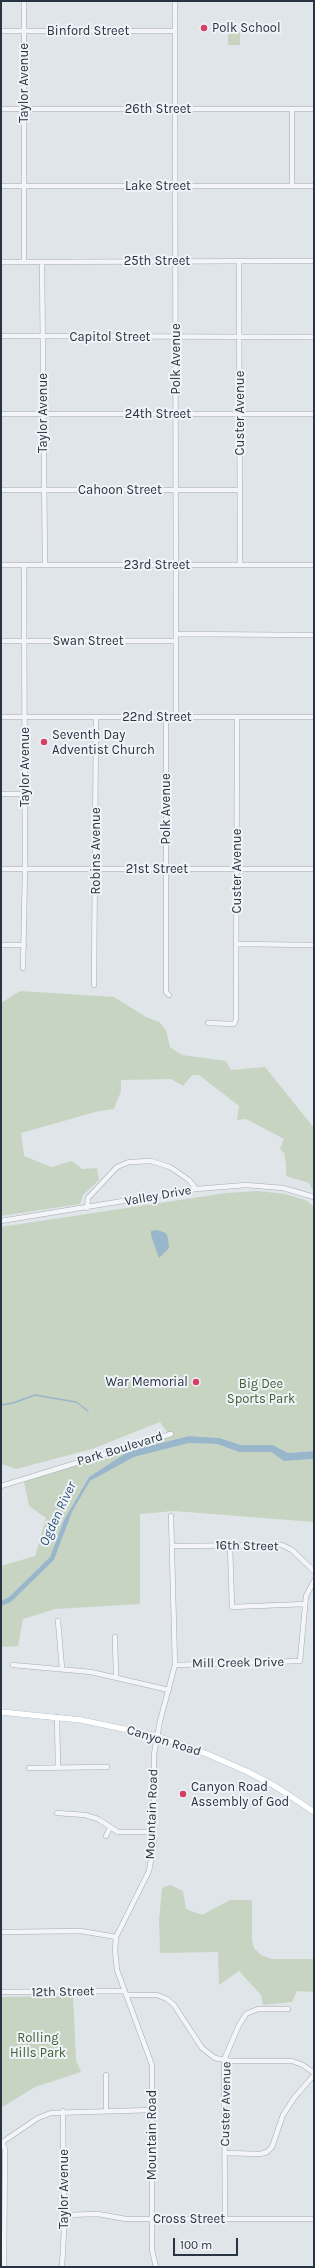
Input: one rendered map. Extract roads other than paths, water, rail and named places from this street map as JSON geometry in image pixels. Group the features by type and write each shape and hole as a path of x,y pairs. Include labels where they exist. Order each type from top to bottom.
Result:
{"main road":[{"name":"Canyon Road","path":"1,1712 93,1722 158,1736 207,1754 246,1771 275,1786 311,1808 314,1813"}],"street":[{"name":"Taylor Avenue","path":"24,1 24,262"},
{"name":"Polk Avenue","path":"175,1 174,261 176,337 176,717"},
{"name":"Binford Street","path":"1,31 175,31"},
{"name":"26th Street","path":"1,109 314,109"},
{"path":"292,109 292,186"},
{"name":"Lake Street","path":"1,186 314,186"},
{"name":"Custer Avenue","path":"239,261 240,565"},
{"name":"25th Street","path":"1,262 314,261"},
{"name":"Taylor Avenue","path":"42,262 46,565"},
{"name":"Capitol Street","path":"1,336 314,337"},
{"name":"24th Street","path":"1,414 314,414"},
{"name":"Cahoon Street","path":"1,490 240,490"},
{"name":"23rd Street","path":"1,565 314,565"},
{"name":"Taylor Avenue","path":"23,968 26,869 24,565"},
{"path":"176,634 314,635"},
{"name":"Swan Street","path":"1,641 175,641"},
{"name":"22nd Street","path":"1,717 314,717"},
{"name":"Robins Avenue","path":"94,985 96,717"},
{"name":"Polk Avenue","path":"166,717 166,992 169,995"},
{"name":"Custer Avenue","path":"208,1023 234,1024 236,1019 237,717"},
{"path":"1,794 25,794"},
{"name":"21st Street","path":"1,869 314,869"},
{"path":"236,944 314,945"},
{"path":"1,945 24,945"},
{"path":"87,1208 88,1198 117,1166 129,1162 151,1161 170,1166 189,1180 196,1189"},
{"name":"Valley Drive","path":"1,1221 196,1189 246,1185 283,1188 314,1197"},
{"name":"Park Boulevard","path":"1,1486 171,1434"},
{"name":"Mountain Road","path":"156,2267 152,2250 151,2059 115,1960 116,1937 149,1871 154,1832 154,1754 175,1665 171,1516"},
{"path":"230,1545 232,1607 305,1604 308,1589 314,1581"},
{"name":"16th Street","path":"172,1546 282,1545 292,1550 314,1571"},
{"name":"Mill Creek Drive","path":"175,1665 300,1661 305,1604"},
{"path":"58,1621 62,1668"},
{"path":"115,1636 116,1677"},
{"path":"13,1665 62,1668 116,1677 169,1690"},
{"path":"57,1717 58,1767"},
{"path":"29,1768 107,1767"},
{"path":"57,1813 85,1815 98,1819 118,1832 154,1832"},
{"path":"106,1836 110,1828"},
{"path":"1,1932 81,1932 116,1937"},
{"name":"12th Street","path":"1,1992 126,1993 156,1995 167,1999 174,2005 204,2050 215,2058 224,2060"},
{"name":"Custer Avenue","path":"225,2219 224,2060 239,2025 246,2014 258,2009 288,2009"},
{"path":"224,2060 292,2061 303,2065 314,2074 294,2098 283,2115 272,2147 267,2152 260,2154 225,2153"},
{"path":"106,2075 106,2111"},
{"path":"4,2267 5,2149 2,2143 43,2115 64,2111 152,2110"},
{"name":"Taylor Avenue","path":"62,2267 64,2215 64,2111"},
{"name":"Cross Street","path":"64,2215 98,2214 116,2218 152,2219 314,2219"}],"water":[{"path":"157,1230 166,1233 169,1248 159,1258 151,1235 151,1231"},
{"name":"Ogden River","path":"189,1436 220,1438 241,1445 273,1445 288,1453 314,1451 314,1459 284,1461 271,1452 239,1452 217,1444 189,1443 134,1457 90,1481 72,1512 54,1560 11,1602 1,1606 1,1601 9,1597 50,1557 64,1520 89,1477 129,1451"}],"waterway":[{"path":"1,1405 13,1403 35,1395 76,1402 88,1411"}],"place":[{"name":"Polk School","path":"204,28"},
{"name":"Seventh Day Adventist Church","path":"44,742"},
{"name":"War Memorial","path":"196,1382"},
{"name":"Canyon Road Assembly of God","path":"183,1794"}],"park label":[{"name":"Big Dee Sports Park","path":"261,1392"},
{"name":"Rolling Hills Park","path":"38,2046"}]}
